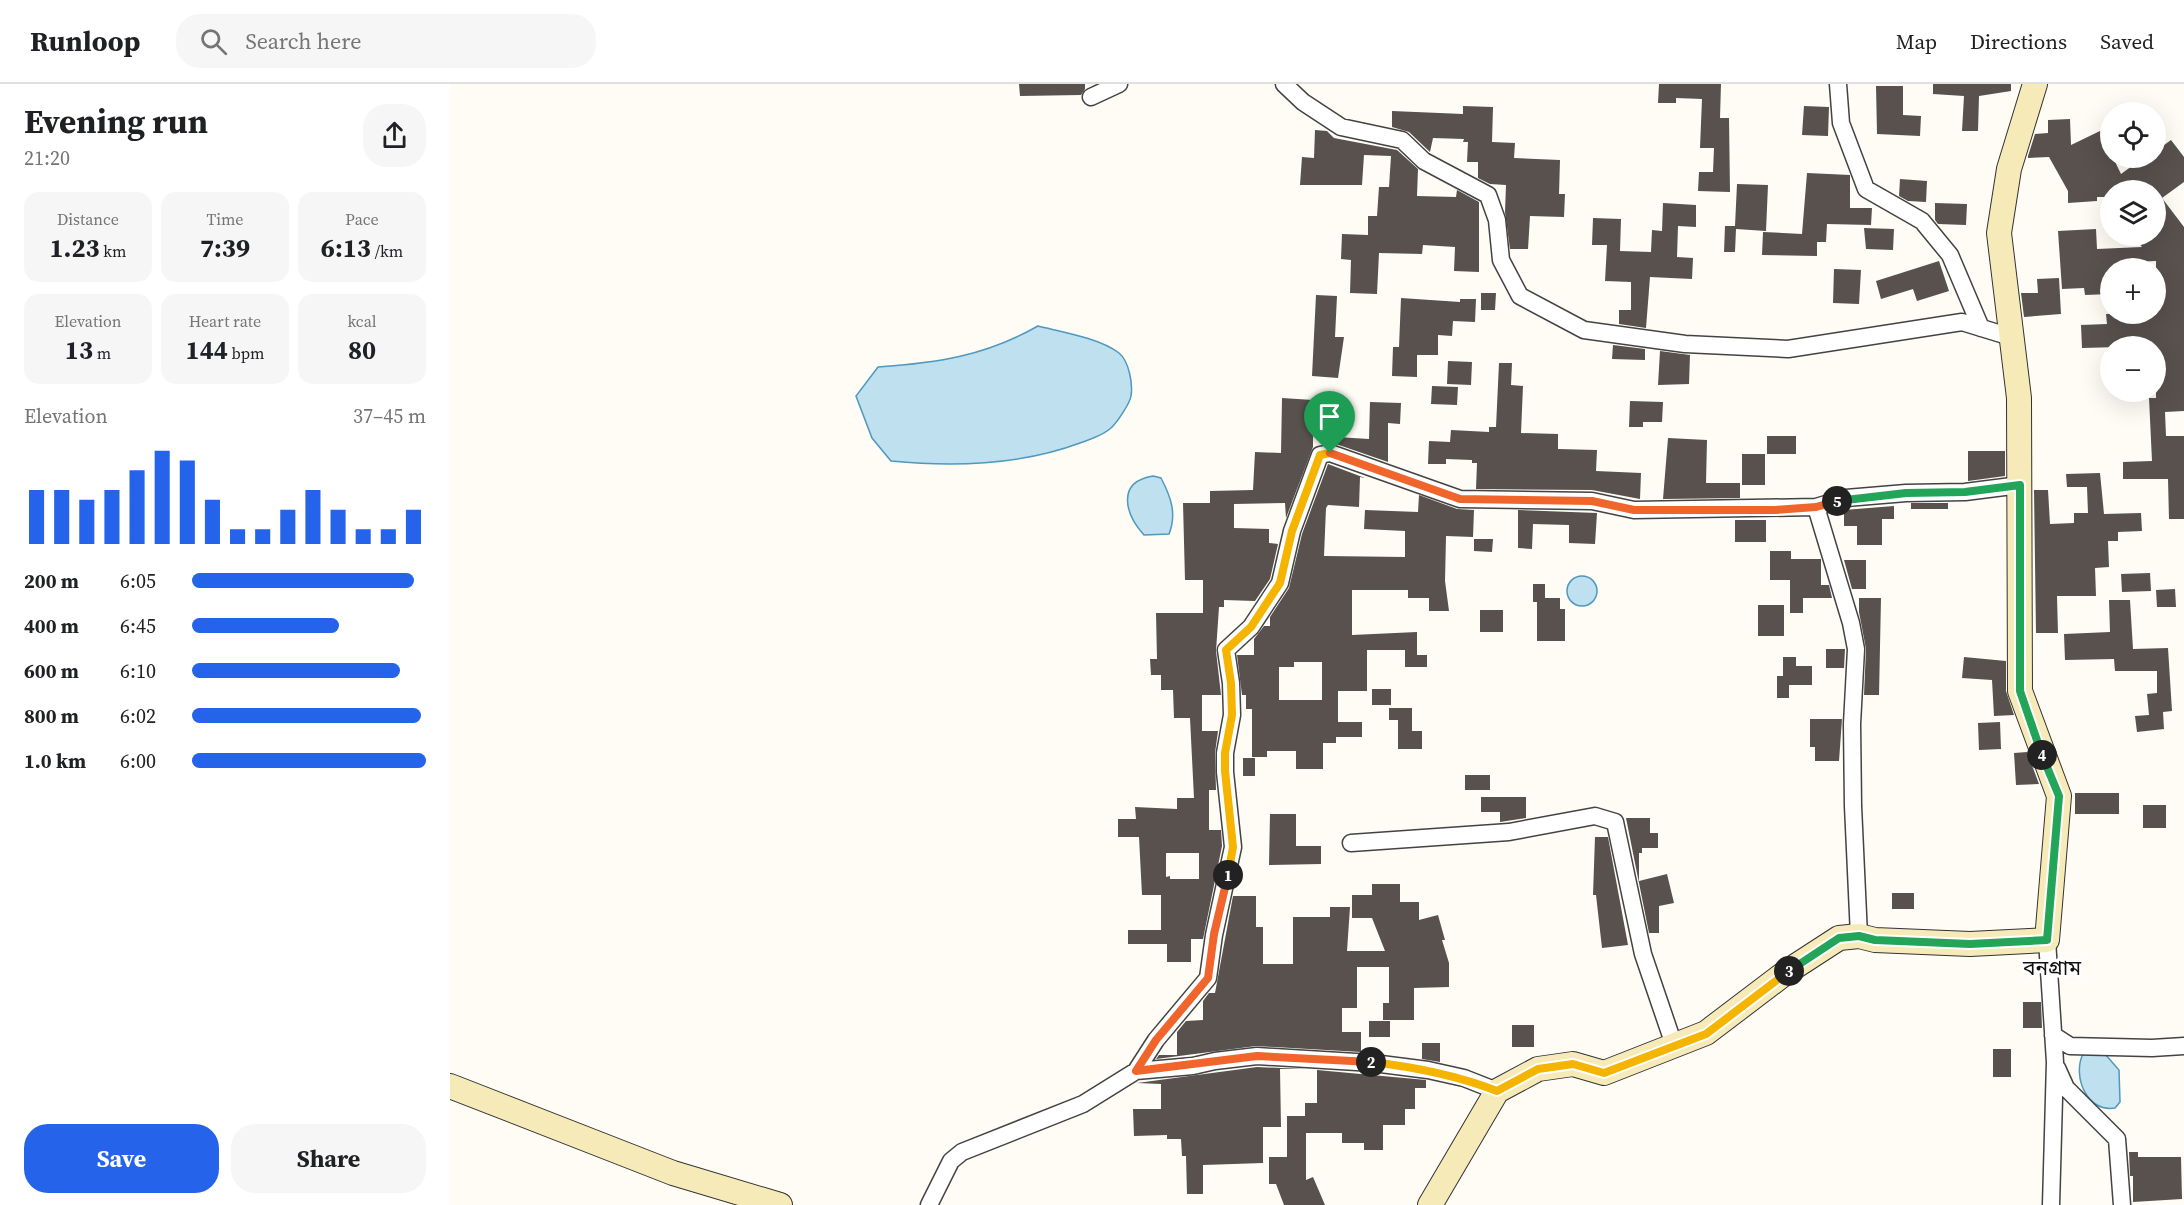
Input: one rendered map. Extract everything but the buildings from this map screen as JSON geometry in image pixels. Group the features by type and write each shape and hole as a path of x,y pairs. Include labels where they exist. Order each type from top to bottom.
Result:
{"street":[{"path":"1091,97 1119,84"},
{"path":"1284,84 1303,102 1341,127 1402,140 1424,161 1488,195 1497,220 1502,260 1520,296 1584,330 1685,344 1788,349 1962,322 2011,337"},
{"path":"1838,84 1841,123 1866,189 1922,221 1950,255 1982,328"},
{"path":"2035,84 2008,169 1998,233 2019,398 2020,691 2059,796 2047,940 2055,1062 2052,1205"},
{"path":"1136,1071 1156,1040 1208,978 1214,934 1233,847 1225,771 1225,753 1232,715 1231,683 1226,650 1251,627 1280,583 1292,531 1320,455 1330,453 1460,499 1592,501 1634,510 1816,507 1846,498 1906,493 1965,492 2020,485"},
{"path":"1816,507 1851,623 1856,649 1852,782 1859,936"},
{"path":"1352,843 1509,832 1595,816 1615,822 1643,954 1674,1045"},
{"path":"1430,1205 1497,1091 1538,1069 1573,1064 1604,1073 1706,1034 1823,947 1839,938 1859,936 1875,940 1970,944 2047,940"},
{"path":"2053,1035 2070,1046 2152,1048 2184,1046"},
{"path":"929,1205 951,1161 962,1152 1083,1104 1136,1071 1257,1056 1428,1070 1464,1078 1497,1091"},
{"path":"2055,1062 2066,1088 2117,1139 2122,1205"},
{"path":"450,1086 673,1173 777,1204"}],"water":[{"path":"1038,326 1101,343 1119,353 1125,361 1130,373 1131,396 1123,412 1109,430 1084,442 1034,456 962,464 891,461 872,438 856,396 878,367 941,360 980,351"},
{"path":"1153,476 1161,478 1170,499 1173,519 1169,534 1144,535 1137,527 1129,509 1129,492 1133,485 1141,479"},
{"path":"1582,576 1593,580 1597,591 1593,602 1582,606 1571,602 1567,591 1571,580"},
{"path":"2083,1054 2105,1054 2119,1070 2120,1102 2115,1108 2097,1105 2084,1091 2079,1072"}],"district":[{"name":"বনগ্রাম","path":"2052,967"}],"route":[{"path":"1330,453 1460,499 1592,501 1634,510 1775,510 1816,507 1846,498 1906,493 1965,492 2020,485 2020,691 2059,796 2047,940 1970,944 1875,940 1859,936 1839,938 1785,973 1706,1034 1604,1073 1573,1064 1538,1069 1497,1091 1464,1078 1428,1070 1373,1063 1257,1056 1193,1066 1136,1071 1156,1040 1208,978 1214,934 1226,889 1233,847 1225,771 1225,753 1232,715 1231,683 1226,650 1251,627 1280,583 1292,531 1310,480 1320,455 1330,453"}]}
